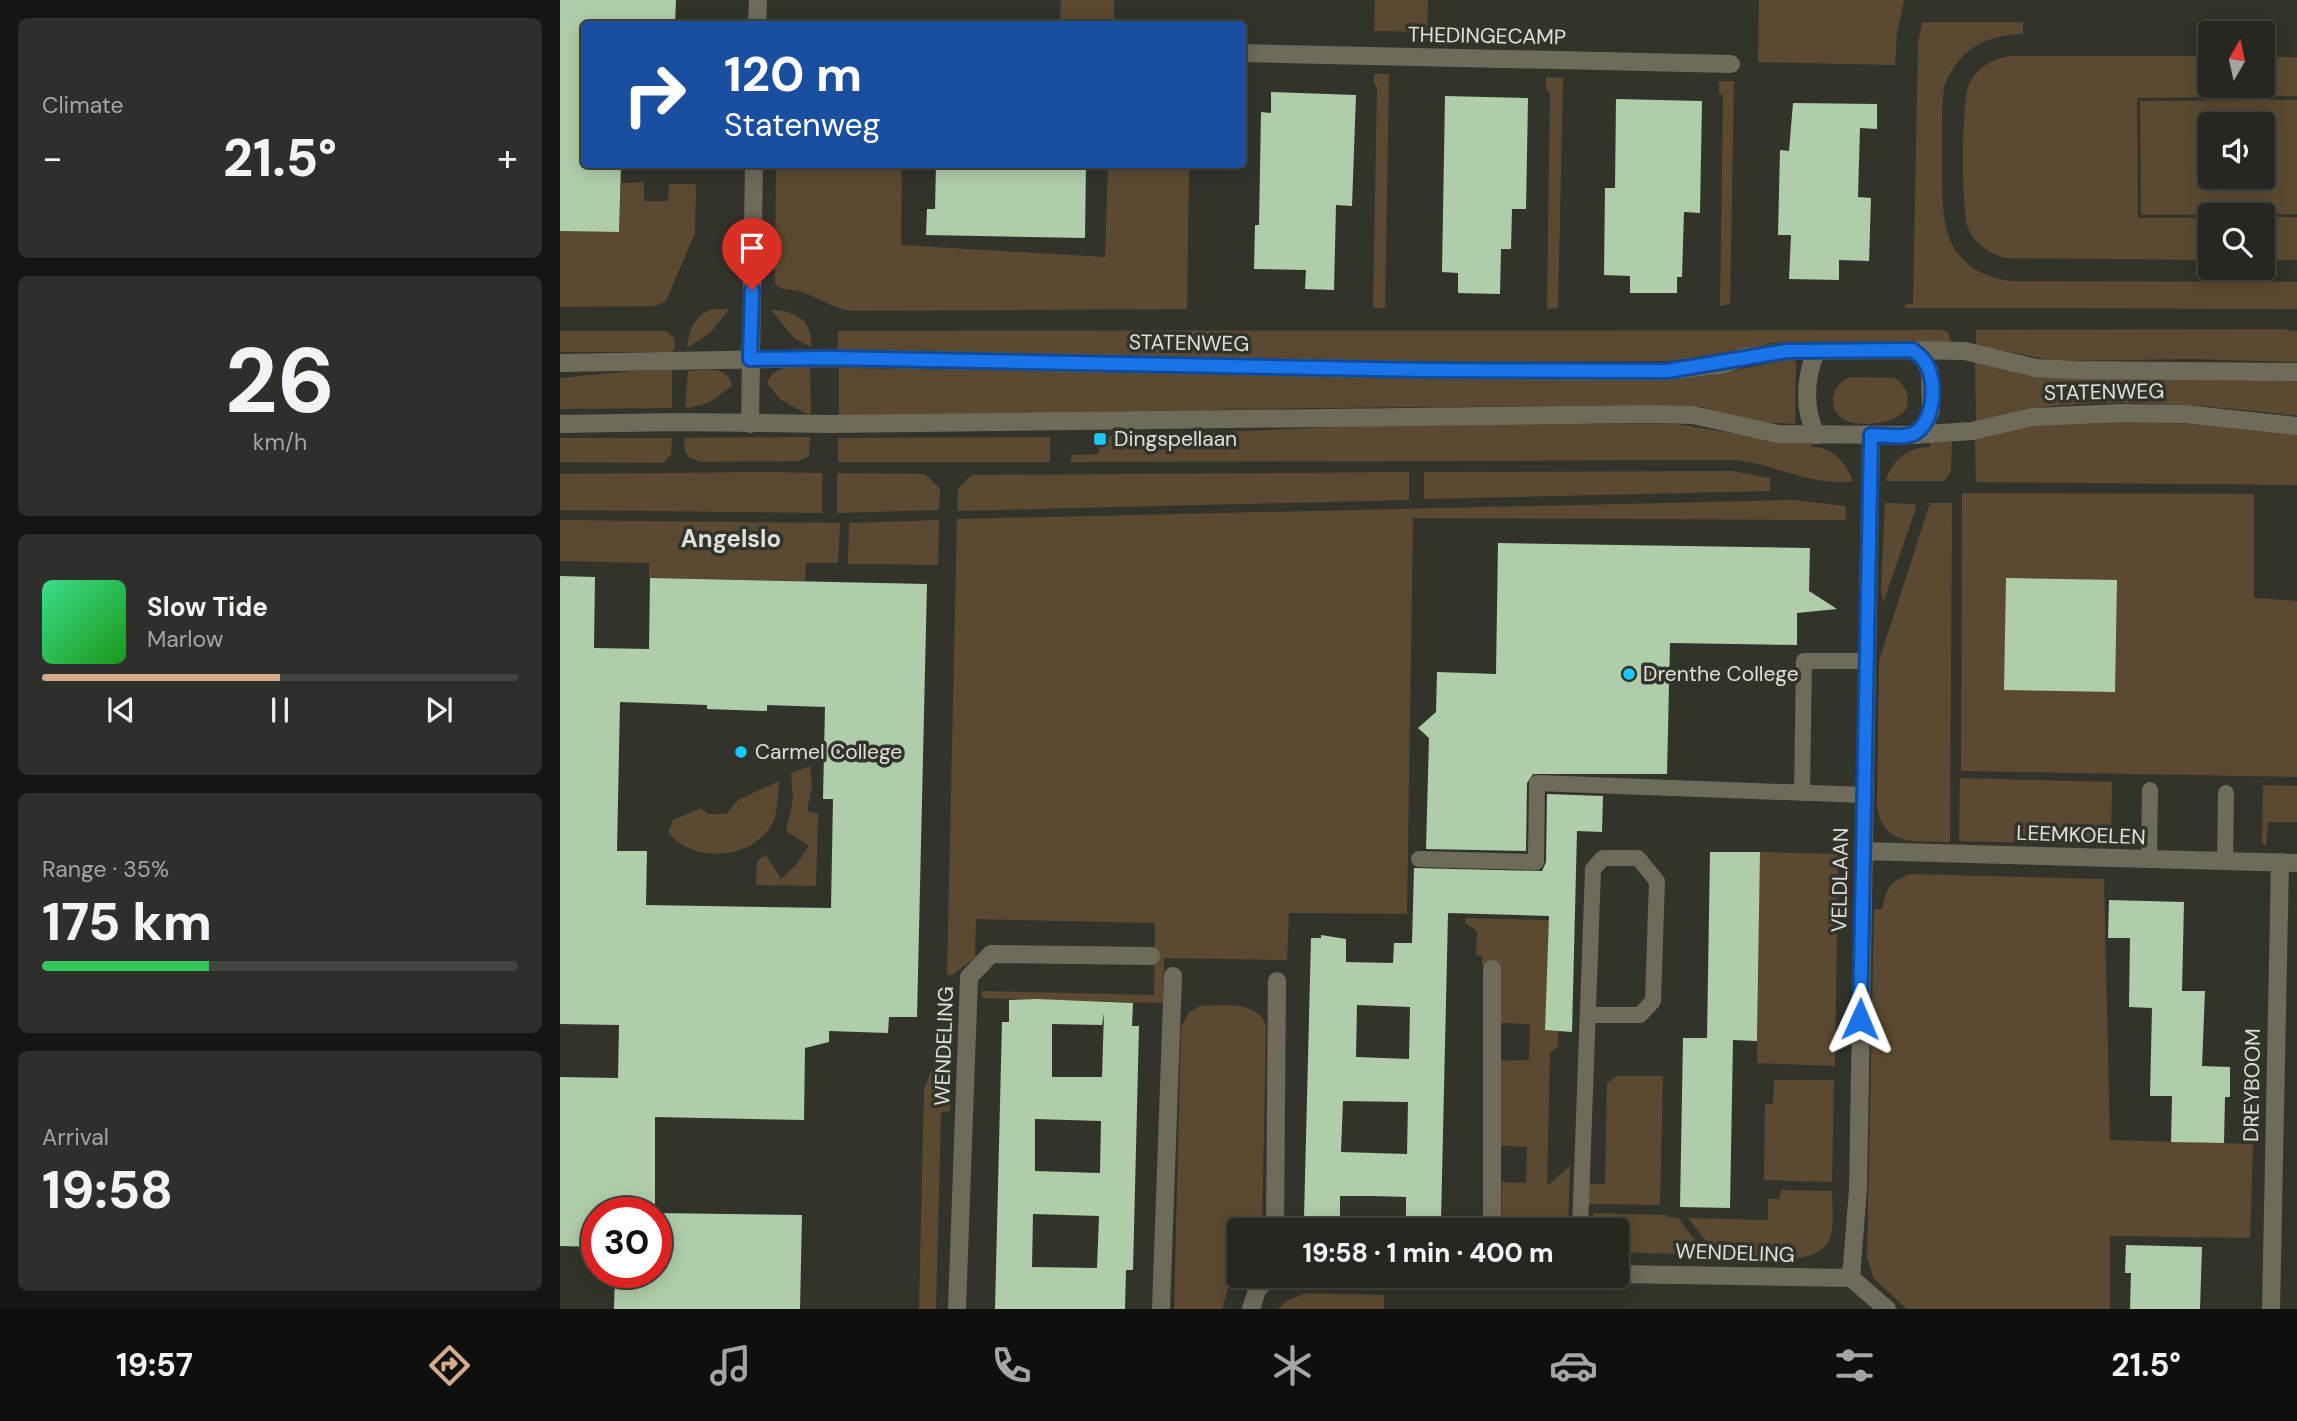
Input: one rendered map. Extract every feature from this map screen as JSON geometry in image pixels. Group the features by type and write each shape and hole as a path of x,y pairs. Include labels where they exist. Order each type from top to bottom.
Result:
{"street":[{"path":"757,21 758,0"},
{"name":"THEDINGECAMP","path":"1246,53 1731,64"},
{"path":"750,424 754,168"},
{"path":"1913,350 1924,360 1930,372 1931,410 1925,425 1913,435"},
{"name":"STATENWEG","path":"560,363 832,358 1424,370 1667,371 1724,364 1762,354 1913,350 1965,351 2036,368 2297,372"},
{"path":"1816,351 1809,368 1806,393 1807,414 1816,435"},
{"name":"STATENWEG","path":"560,424 1651,414 1693,415 1778,434 1913,435 1972,431 2032,417 2069,414 2184,414 2297,426"},
{"name":"VELDLAAN","path":"1851,1278 1858,1189 1871,435"},
{"name":"LEEMKOELEN","path":"1863,851 2288,862"},
{"name":"DREYBOOM","path":"2271,1309 2288,862"},
{"name":"WENDELING","path":"957,1309 969,977 991,954 1151,956"},
{"path":"1492,970 1492,1218"},
{"path":"1161,1309 1173,976"},
{"path":"1275,1218 1277,981"},
{"name":"WENDELING","path":"1629,1274 1851,1278"},
{"path":"1851,1278 1887,1309"},
{"path":"1251,1309 1259,1288"}],"lane":[{"path":"1802,793 1804,662 1868,661"},
{"path":"1419,859 1536,862 1537,783 1865,795"},
{"path":"2149,859 2150,790"},
{"path":"2225,861 2226,793"},
{"path":"1580,1218 1592,869 1603,858 1638,858 1657,881 1653,1001 1640,1015 1588,1015"}],"shaded area":[{"path":"1061,0 1114,0 1114,21 1060,21"},
{"path":"1375,0 1428,0 1427,32 1374,31"},
{"path":"1759,0 1904,0 1897,33 1895,65 1758,62"},
{"path":"1922,22 2023,22 2023,34 1985,41 1965,54 1944,87 1942,183 1945,222 1958,254 1970,266 1988,275 2011,281 2297,282 2297,309 1905,308 1905,304 1913,304 1918,44"},
{"path":"2010,56 2198,56 2198,97 2137,98 2138,218 2198,218 2198,260 2004,258 1982,247 1974,239 1968,228 1964,200 1963,154 1967,92 1970,82 1978,72 1998,59"},
{"path":"2275,57 2297,57 2297,96 2275,96"},
{"path":"1374,74 1389,74 1385,308 1373,308 1377,87 1374,84"},
{"path":"1546,77 1563,78 1558,308 1547,309 1550,93 1546,89"},
{"path":"1719,81 1734,81 1730,304 1720,306 1723,97 1719,92"},
{"path":"2297,100 2297,214 2275,214 2275,203 2198,203 2198,215 2141,215 2140,101"},
{"path":"776,168 902,168 901,245 1105,257 1108,168 1189,168 1187,309 852,311 775,284"},
{"path":"644,182 644,201 668,201 669,184 696,184 695,233 666,301 656,306 560,307 560,231 619,232 621,183"},
{"path":"2275,217 2297,217 2297,260 2275,260"},
{"path":"713,309 729,309 711,332 687,348 689,335 697,319"},
{"path":"771,310 788,312 801,318 809,330 811,347 794,338"},
{"path":"1976,330 2297,331 2297,362 2194,359 2055,361 1976,345"},
{"path":"560,331 666,331 674,338 675,348 671,352 560,352"},
{"path":"838,331 1948,332 1951,342 1776,342 1710,357 1664,361 1415,361 838,351"},
{"path":"1788,360 1796,361 1795,424 1759,422 1702,407 1662,405 839,417 839,368 1666,379 1706,376"},
{"path":"1975,362 2297,379 2297,416 2201,406 2102,403 2039,407 1976,421"},
{"path":"808,368 811,413 808,415 780,399 767,383 779,370"},
{"path":"672,370 672,408 560,409 560,378"},
{"path":"688,371 721,372 730,379 732,386 708,403 688,408 685,406"},
{"path":"1851,377 1895,378 1906,390 1907,406 1903,412 1888,421 1868,424 1843,419 1834,408 1834,395 1840,384"},
{"path":"2075,422 2164,422 2297,433 2297,485 1976,482 1975,438 2031,426"},
{"path":"1406,424 1676,424 1784,442 1811,442 1812,447 1826,450 1838,457 1853,481 1823,481 1734,460 1071,462 1071,455 1099,454 1100,437"},
{"path":"810,437 809,456 799,461 701,462 688,457 684,448 685,438"},
{"path":"1050,437 1050,462 838,462 838,438"},
{"path":"560,438 672,438 671,455 663,463 560,462"},
{"path":"1930,441 1952,442 1951,471 1944,481 1886,481 1892,467 1902,456 1915,449 1930,447"},
{"path":"1732,471 1770,478 1770,491 1424,499 1424,472"},
{"path":"1409,472 1409,500 957,511 958,488 972,475"},
{"path":"822,473 822,513 560,510 560,474"},
{"path":"837,473 925,474 940,489 939,510 837,513"},
{"path":"1962,493 2254,494 2254,598 2297,601 2297,777 1961,771"},
{"path":"1794,500 1845,506 1846,520 1413,518 1407,914 1289,913 1287,960 1164,958 1163,1003 982,998 982,991 1154,995 1155,923 976,919 975,957 953,975 947,975 957,519"},
{"path":"1885,503 1915,504 1916,508 1883,603 1881,589"},
{"path":"1930,503 1952,503 1950,842 1913,841 1893,835 1885,828 1877,804 1879,661"},
{"path":"560,520 840,523 838,563 806,563 805,581 649,578 649,563 560,561"},
{"path":"939,520 938,565 848,564 849,523"},
{"path":"810,766 812,786 807,811 818,814 816,886 756,885 757,861 766,855 781,879 796,865 809,846 786,831 793,800 791,773"},
{"path":"1960,778 2112,782 2111,845 1959,841"},
{"path":"779,781 774,819 766,833 740,850 708,853 693,850 679,843 668,832 673,820 701,808 708,814 726,814 738,800"},
{"path":"2263,785 2297,786 2297,822 2268,822 2266,846 2262,843"},
{"path":"1760,852 1838,854 1835,1066 1757,1063"},
{"path":"1912,874 2104,879 2110,1140 2253,1144 2250,1238 2110,1236 2110,1309 1907,1309 1874,1279 1867,1257 1874,909 1883,909 1885,896 1891,886"},
{"path":"1466,918 1549,920 1545,1030 1558,1031 1558,1046 1550,1053 1547,1186 1570,1166 1568,1218 1501,1218 1502,1182 1526,1183 1527,1147 1496,1145 1498,1061 1529,1060 1530,1024 1499,1023 1500,966 1482,965 1482,956 1476,955 1477,931 1465,923"},
{"path":"1200,1006 1238,1006 1255,1011 1266,1025 1262,1218 1227,1218 1228,1288 1222,1309 1174,1309 1181,1027 1189,1012"},
{"path":"946,1020 952,1020 950,1111 941,1112 936,1309 919,1309 924,1089 946,1036"},
{"path":"1617,1076 1663,1076 1660,1205 1589,1204 1589,1184 1605,1184 1607,1083"},
{"path":"1774,1080 1834,1080 1832,1182 1764,1180 1765,1104 1773,1104"},
{"path":"1781,1190 1832,1191 1832,1229 1829,1240 1822,1249 1810,1255 1779,1259 1717,1255 1688,1218 1768,1220 1768,1199 1779,1199"},
{"path":"1593,1213 1667,1215 1678,1218 1706,1255 1629,1252 1629,1218 1593,1218"},
{"path":"1306,1293 1384,1295 1384,1309 1278,1309 1288,1300"}],"building":[{"path":"560,0 676,0 675,21 581,21 581,168 621,168 619,232 560,231"},
{"path":"1271,92 1356,95 1352,206 1336,205 1334,290 1305,289 1306,270 1254,269 1255,225 1259,225 1261,112 1271,113"},
{"path":"1445,96 1528,98 1526,209 1512,209 1511,249 1501,249 1500,294 1458,293 1458,273 1442,272"},
{"path":"1616,99 1702,101 1700,213 1684,212 1682,277 1677,277 1677,293 1630,293 1630,276 1604,275 1605,188 1615,188"},
{"path":"1793,103 1877,104 1877,129 1860,128 1858,197 1871,198 1869,261 1839,260 1839,280 1789,279 1791,235 1778,235 1780,150 1789,151"},
{"path":"936,168 1086,168 1085,238 926,235 927,209 935,209"},
{"path":"1498,543 1810,548 1809,591 1837,609 1797,613 1797,645 1670,643 1667,774 1533,774 1527,783 1526,851 1426,849 1429,738 1418,728 1436,712 1437,672 1496,674"},
{"name":"Carmel College","path":"560,576 595,577 594,648 649,649 650,578 927,584 917,1017 889,1017 888,1033 829,1031 829,1042 805,1048 804,1120 655,1117 655,1197 581,1197 581,1247 560,1246 560,1077 618,1078 619,1025 560,1024","holes":["620,702 707,705 707,709 767,711 767,705 825,707 823,799 833,799 831,908 646,905 647,851 617,851"]},
{"path":"2006,578 2117,580 2115,692 2004,690"},
{"path":"1547,794 1603,796 1602,832 1577,831 1572,1032 1545,1030 1549,916 1448,913 1441,1218 1406,1218 1406,1197 1340,1196 1340,1218 1304,1218 1311,938 1321,938 1321,935 1346,939 1346,962 1393,963 1394,943 1412,943 1414,868 1542,871 1546,862","holes":["1357,1005 1410,1007 1409,1059 1356,1057","1343,1101 1408,1102 1407,1154 1341,1152"]},
{"path":"1710,852 1760,852 1757,1041 1733,1040 1730,1208 1680,1207 1683,1038 1707,1038"},
{"path":"2109,900 2184,902 2182,991 2205,991 2202,1066 2230,1067 2230,1097 2225,1097 2224,1143 2171,1142 2172,1096 2150,1096 2152,1008 2129,1007 2130,938 2108,938"},
{"path":"1009,1000 1133,1003 1132,1026 1139,1026 1133,1270 1126,1270 1125,1309 995,1309 1002,1022 1009,1022","holes":["1104,1013 1102,1077 1052,1077 1052,1024 1102,1025","1035,1119 1101,1121 1100,1173 1035,1171","1033,1214 1099,1216 1097,1268 1032,1267"]},
{"path":"672,1213 802,1215 800,1309 614,1309 615,1288 672,1288"},
{"path":"2126,1245 2202,1247 2200,1309 2130,1309 2131,1273 2125,1273"}],"place":[{"name":"Dingspellaan","path":"1100,439"},
{"name":"Drenthe College","path":"1629,674"},
{"name":"Carmel College","path":"741,752"}],"district":[{"name":"Angelslo","path":"731,539"}],"route":[{"path":"752,290 750,359 832,358 1424,370 1667,371 1724,364 1741,358 1787,351 1913,350 1924,360 1930,372 1931,410 1925,425 1913,435 1871,435 1860,1019"}]}
